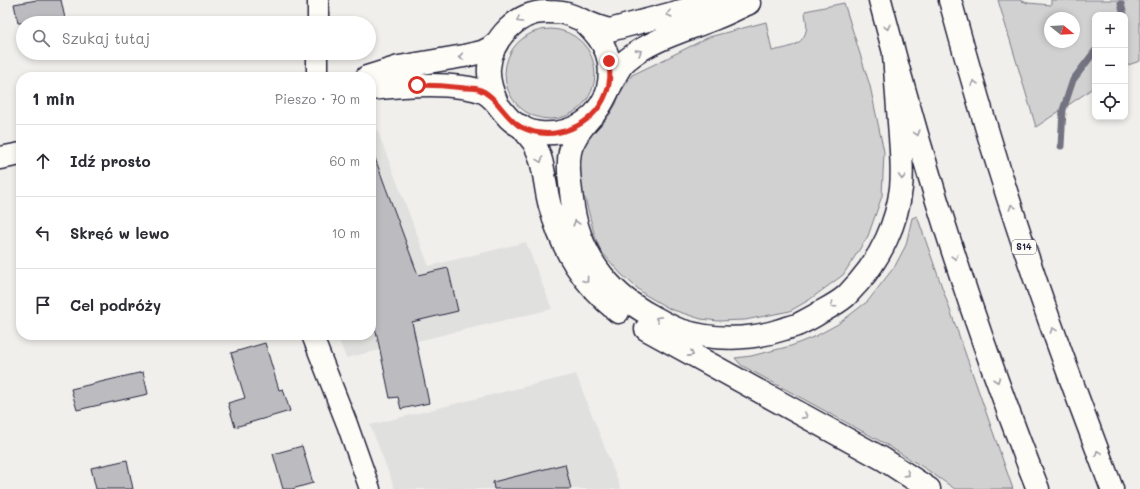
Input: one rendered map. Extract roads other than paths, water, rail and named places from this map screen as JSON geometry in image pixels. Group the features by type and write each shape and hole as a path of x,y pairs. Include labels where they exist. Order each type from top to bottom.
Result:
{"main road":[{"path":"880,0 894,55 928,172 964,287 1013,426 1038,489"},
{"name":"S14","path":"950,0 996,158 1033,273 1112,489"},
{"path":"755,1 673,35 647,47 627,59 622,65 600,106 579,131 570,150 570,184 573,211 580,236 588,254 610,284 624,298 639,309 680,330 710,337 729,338 749,337 776,332 799,324 830,307 846,295 862,278 877,257 888,235 896,214 901,188 902,168 894,55"},
{"path":"376,74 399,67 482,52 496,43 506,30 517,21 546,6 599,28 610,30 700,6 755,1"},
{"path":"583,21 595,32 604,45 608,56 610,77 607,93"},
{"path":"496,43 489,67 489,80 497,103 507,117 521,126 538,133 557,133 575,128 590,118"},
{"path":"376,89 417,85 478,89 487,94 497,103"},
{"path":"521,126 534,144 542,165 550,204 564,245 577,268 591,287 605,301 625,317 884,459 929,489"},
{"path":"0,158 16,155"}],"street":[{"path":"318,0 318,16"},
{"path":"317,60 317,72"},
{"path":"314,340 370,489"}],"waterway":[{"path":"1121,4 1123,12"},
{"path":"1061,146 1063,110 1073,80 1092,55"}]}
